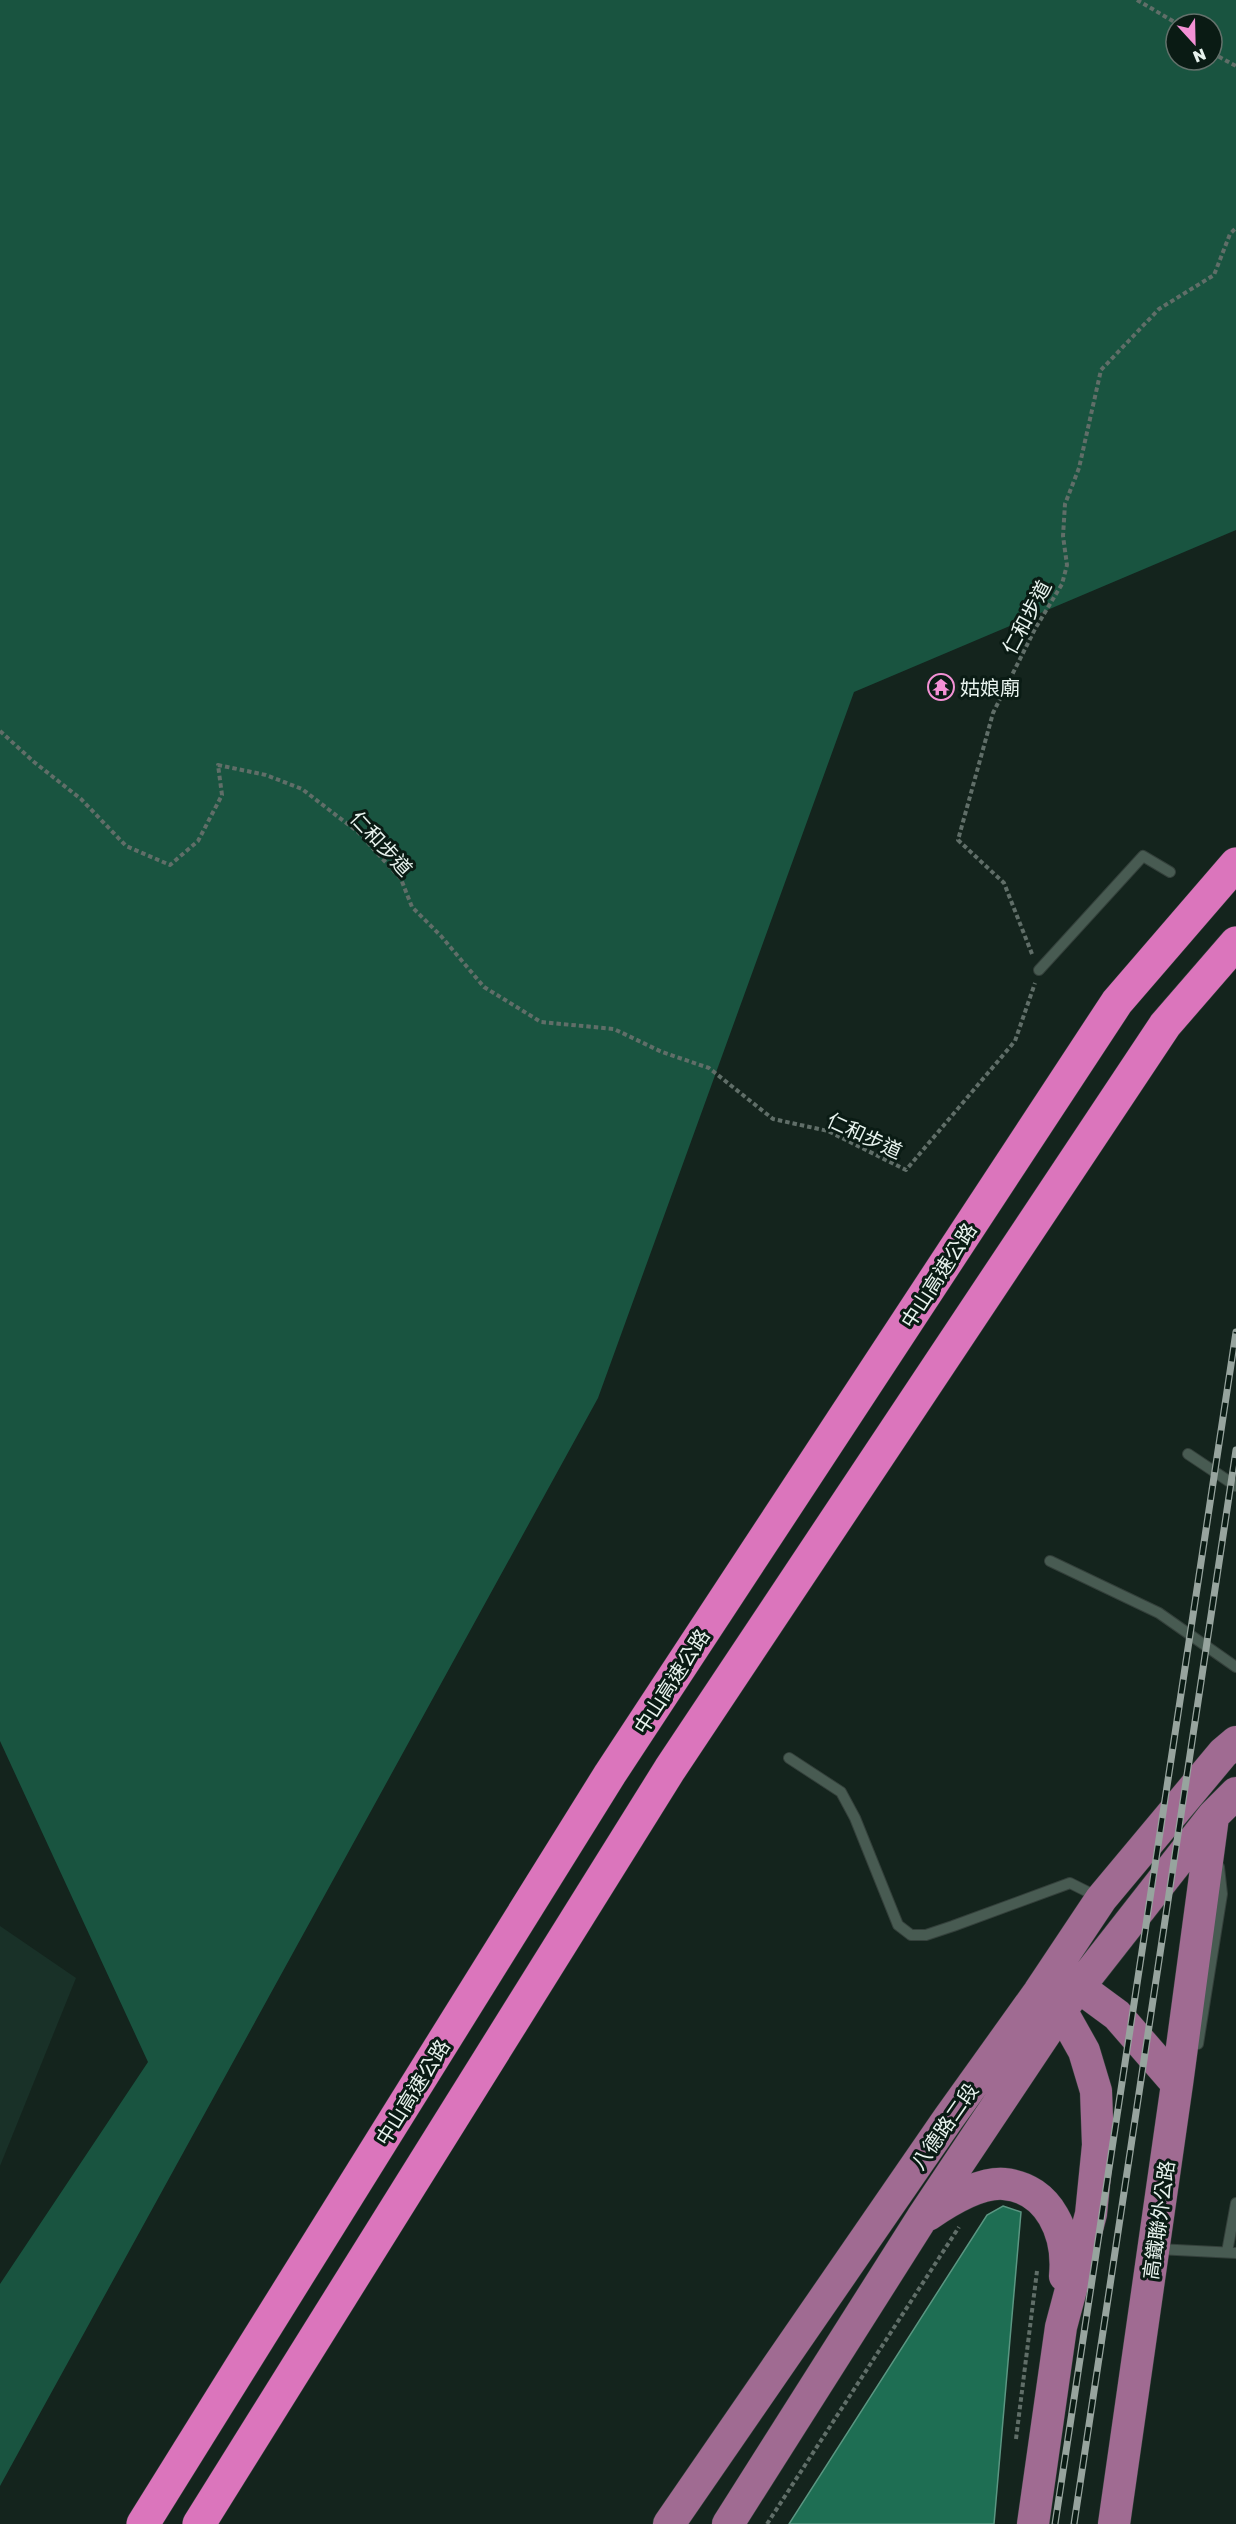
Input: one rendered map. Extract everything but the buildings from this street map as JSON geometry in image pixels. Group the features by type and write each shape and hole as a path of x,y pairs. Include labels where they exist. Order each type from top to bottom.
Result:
{"highway":[{"name":"中山高速公路","path":"143,2524 610,1774 1117,1002 1236,864"},
{"path":"199,2524 670,1769 1165,1025 1236,943"}],"main road":[{"name":"八德路二段","path":"728,2524 922,2218 1058,1990 1101,1899 1223,1753 1236,1742"},
{"name":"八德路二段","path":"669,2524 948,2119 1058,1990 1236,1793"},
{"name":"高鐵聯外公路","path":"1114,2524 1162,2241 1186,2072 1213,1816"},
{"path":"1058,1990 1118,2015 1186,2072"},
{"path":"1058,1990 1084,2050 1096,2091 1098,2145 1091,2214 1061,2326"},
{"path":"922,2218 948,2202 975,2190 1002,2183 1028,2190 1048,2207 1062,2232 1067,2260 1061,2326 1033,2524"}],"lane":[{"path":"1039,970 1143,856 1170,872"},
{"path":"1188,1454 1236,1486"},
{"path":"1050,1561 1159,1613 1236,1667"},
{"path":"789,1758 841,1792 855,1818 893,1916 898,1925 911,1935 926,1935 1070,1883 1101,1899"},
{"path":"1162,2241 1232,2253 1236,2203"}],"path":[{"path":"1137,0 1164,16"},
{"name":"仁和步道","path":"0,731 34,762 81,799 126,846 170,865 198,840 222,795 218,765 266,775 302,789 358,832 394,871 401,879 412,907 441,936 484,987 541,1022 614,1029 662,1052 709,1068 773,1119 828,1131 906,1170 1015,1041 1039,970 1004,883 958,840 993,713 1035,629 1062,584 1066,565 1063,536 1065,504 1079,468 1101,370 1159,309 1214,275 1230,234 1236,228"},
{"path":"767,2524 960,2226"},
{"path":"1016,2443 1037,2268"}],"shaded area":[{"path":"0,0 1236,0 1236,530 854,692 598,1398 0,2486 0,2284 148,2062 0,1741"},
{"path":"0,1926 76,1978 0,2166"},
{"path":"1003,2206 1021,2212 994,2524 789,2524 987,2215"}],"railway":[{"path":"1055,2524 1236,1332"},
{"path":"1074,2524 1236,1450"}],"place":[{"name":"姑娘廟","path":"941,687"}]}
